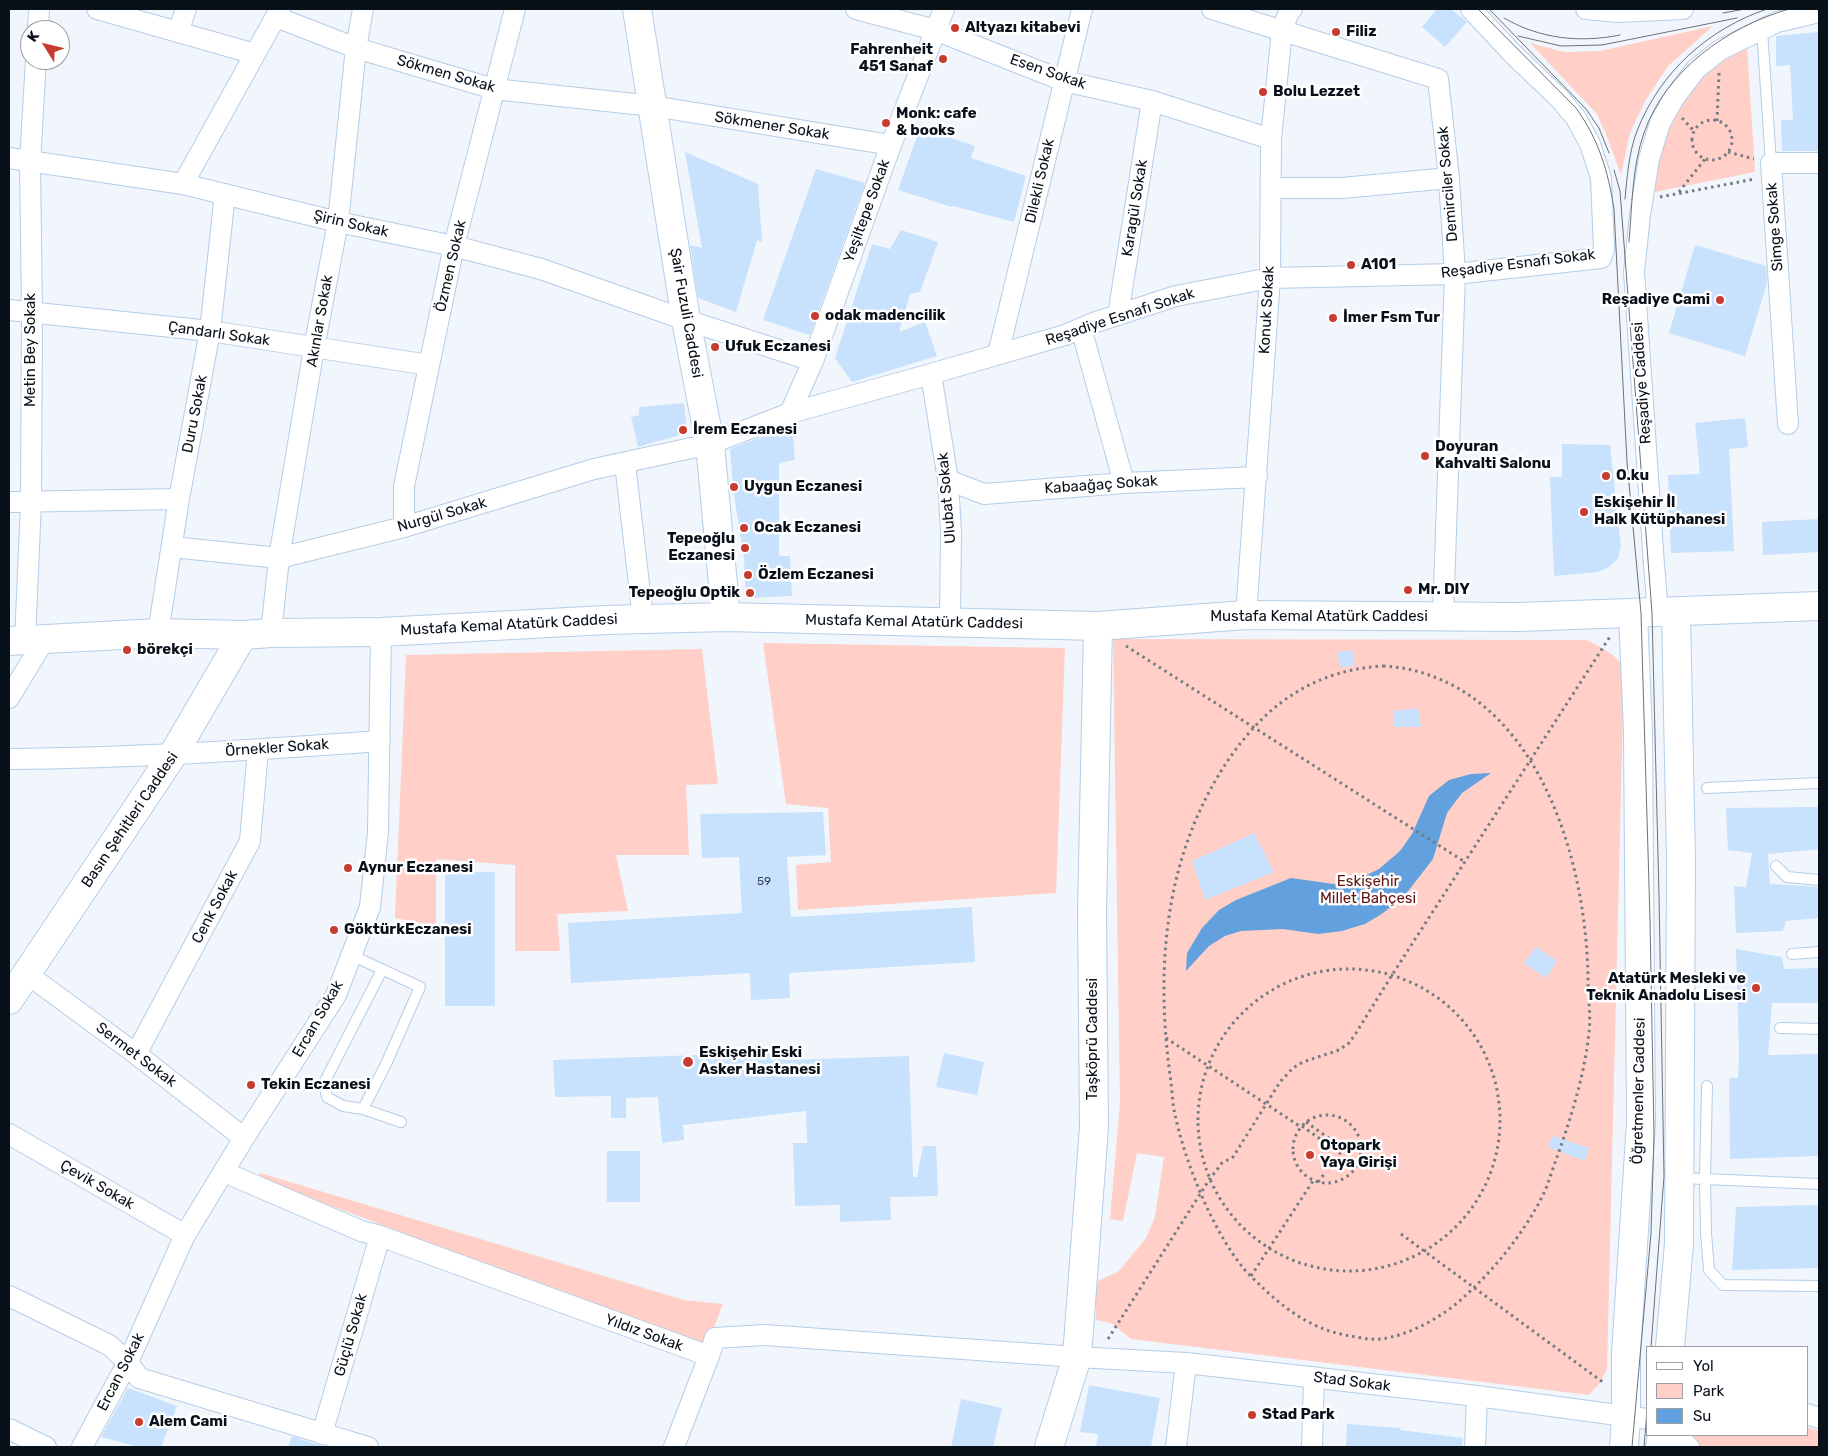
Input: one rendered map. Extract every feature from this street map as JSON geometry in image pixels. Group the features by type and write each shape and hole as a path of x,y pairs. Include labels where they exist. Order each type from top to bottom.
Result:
{"main road":[{"name":"Şair Fuzuli Caddesi","path":"636,9 686,320 710,444 726,618"},
{"name":"Mustafa Kemal Atatürk Caddesi","path":"24,643 158,633 243,635 381,632 642,619 726,618 1098,626 1246,615 1646,617 1819,606"},
{"path":"1646,617 1681,861 1692,1179 1679,1244 1670,1346"},
{"name":"Öğretmenler Caddesi","path":"1624,1447 1637,1419 1626,1353 1641,1122 1638,732 1646,617"},
{"name":"Taşköprü Caddesi","path":"1049,1447 1077,1358 1094,1127 1092,912 1098,626"},
{"name":"Basın Şehitleri Caddesi","path":"9,1000 174,753 243,635"}],"street":[{"path":"97,9 255,54"},
{"path":"178,32 186,9"},
{"name":"Akınlar Sokak","path":"271,633 278,558 338,222 356,48 363,9"},
{"name":"Özmen Sokak","path":"404,526 404,486 454,246 515,9"},
{"name":"Esen Sokak","path":"856,9 936,30 1064,81 1152,101 1271,139"},
{"name":"Yeşiltepe Sokak","path":"790,413 813,360 891,146 944,9"},
{"name":"Dilekli Sokak","path":"998,354 1082,9"},
{"name":"Demirciler Sokak","path":"1212,9 1438,79 1449,178 1455,274 1443,616"},
{"name":"Konuk Sokak","path":"1246,615 1270,278 1271,139 1282,30 1288,12 1292,9"},
{"name":"Reşadiye Esnafı Sokak","path":"710,444 790,413 1065,335 1176,296 1270,278 1455,274 1601,258 1604,249 1601,178 1590,144 1576,118 1560,98 1470,9"},
{"path":"1586,9 1618,12 1683,9"},
{"name":"Reşadiye Caddesi","path":"1646,617 1654,566 1634,272 1642,201 1652,150 1660,123 1674,98 1696,69 1720,50 1778,22 1819,12"},
{"path":"183,184 278,13"},
{"name":"Sökmen Sokak","path":"278,13 356,48 494,89 653,106"},
{"name":"Metin Bey Sokak","path":"24,643 31,502 32,313 30,162 35,70"},
{"name":"Karagül Sokak","path":"1118,315 1152,101"},
{"name":"Sökmener Sokak","path":"653,106 891,146"},
{"name":"Şirin Sokak","path":"9,158 183,184 338,222 454,246 540,269 686,320 813,360"},
{"path":"1771,163 1819,163"},
{"name":"Simge Sokak","path":"1771,163 1788,424"},
{"path":"1271,188 1342,188 1449,178"},
{"name":"Duru Sokak","path":"158,633 179,499 210,331 225,194"},
{"name":"Çandarlı Sokak","path":"9,310 210,331 429,365"},
{"path":"1081,328 1124,483"},
{"name":"Ulubat Sokak","path":"932,374 948,480 951,532 950,622"},
{"name":"Nurgül Sokak","path":"172,547 278,558 404,526 594,469 710,444"},
{"path":"624,463 642,619"},
{"name":"Kabaağaç Sokak","path":"948,480 984,494 1124,483 1257,477"},
{"path":"9,502 179,499"},
{"name":"Ercan Sokak","path":"82,1447 128,1362 185,1235 244,1138 336,995 370,907 378,832 381,632"},
{"path":"9,698 24,643"},
{"name":"Örnekler Sokak","path":"9,759 98,758 258,750 380,741"},
{"name":"Cenk Sokak","path":"136,1054 250,841 258,750"},
{"name":"Sermet Sokak","path":"27,974 136,1054 244,1138"},
{"name":"Çevik Sokak","path":"9,1134 185,1235"},
{"name":"Yıldız Sokak","path":"224,1172 361,1231 380,1236 708,1356"},
{"name":"Güçlü Sokak","path":"322,1434 380,1236"},
{"path":"9,1296 109,1346 128,1362 140,1378 368,1447"},
{"path":"674,1447 715,1338 764,1335 1077,1358"},
{"name":"Stad Sokak","path":"1077,1358 1186,1363 1477,1396 1637,1419"},
{"path":"1176,1447 1186,1363"},
{"path":"1312,1447 1314,1377"},
{"path":"1475,1447 1477,1396"},
{"path":"9,1429 46,1447"},
{"path":"1677,1436 1689,1447"}],"lane":[{"name":"Simge Sokak","path":"1762,30 1771,163"},
{"path":"1707,788 1819,783"},
{"path":"1776,866 1787,876 1819,880"},
{"path":"1792,954 1819,952"},
{"path":"351,955 420,987 386,1064 363,1109"},
{"path":"382,970 324,1083 326,1097 343,1106 363,1109 401,1122"},
{"path":"1780,1028 1819,1029"},
{"path":"1707,1086 1692,1179 1706,1233 1709,1270 1723,1285 1819,1286"},
{"path":"1692,1179 1819,1184"}],"path":[{"path":"1717,121 1720,50"},
{"path":"1710,120 1717,121 1723,123 1731,133 1732,146 1718,160 1705,159 1695,151 1692,144 1694,131 1704,122 1710,120"},
{"path":"1642,201 1679,192 1761,178 1771,163 1728,152"},
{"path":"1679,192 1705,159"},
{"path":"1108,1339 1209,1180 1222,1163 1233,1157 1280,1082 1293,1068 1303,1062 1338,1050 1349,1043 1530,761 1646,617"},
{"path":"1120,642 1255,726 1465,862"},
{"path":"1361,667 1405,668 1449,683 1488,711 1507,730 1530,761 1552,801 1563,830 1580,891 1588,956 1590,1028 1582,1075 1570,1122 1544,1192 1514,1242 1474,1288 1449,1310 1399,1334 1377,1339 1324,1330 1276,1301 1251,1276 1227,1244 1201,1192 1187,1157 1173,1108 1165,1037 1163,981 1165,948 1176,883 1184,852 1195,822 1218,777 1239,745 1255,726 1296,692 1317,680 1339,672 1361,667"},
{"path":"1335,969 1364,969 1392,975 1413,983 1451,1008 1466,1024 1479,1043 1489,1063 1496,1085 1500,1108 1500,1130 1490,1175 1480,1195 1456,1227 1424,1251 1394,1265 1373,1270 1329,1271 1308,1266 1287,1259 1268,1249 1233,1219 1220,1200 1209,1180 1199,1147 1197,1125 1199,1096 1208,1065 1222,1038 1252,1004 1280,985 1313,973 1335,969"},
{"path":"1165,1037 1344,1156"},
{"path":"1329,1115 1340,1117 1349,1123 1356,1131 1360,1141 1361,1152 1359,1162 1353,1172 1344,1179 1334,1183 1313,1181 1304,1175 1294,1157 1293,1147 1295,1136 1306,1122 1319,1116 1329,1115"},
{"path":"1306,1122 1347,1152"},
{"path":"1318,1182 1325,1173"},
{"path":"1251,1276 1313,1181"},
{"path":"1401,1234 1609,1386"}],"green space":[{"path":"1713,26 1668,66 1645,101 1630,133 1621,175 1597,114 1530,43 1564,52 1600,51"},
{"path":"1747,45 1755,172 1650,193 1664,128 1689,87 1718,59"},
{"name":"Eskişehir Millet Bahçesi","path":"1113,639 1587,640 1607,651 1624,667 1607,1369 1600,1383 1589,1395 1131,1339 1111,1323 1096,1320 1096,1282 1119,1271 1146,1238 1155,1217 1164,1157 1137,1153 1123,1221 1110,1219 1120,1104"},
{"path":"763,643 1065,648 1056,893 798,910 796,865 831,862 828,808 786,804"},
{"path":"702,649 718,784 686,785 689,855 616,855 628,911 557,914 560,951 515,951 515,865 436,859 436,926 395,918 406,655"},
{"path":"260,1173 684,1300 723,1304 705,1350 372,1221 257,1179"},
{"path":"1808,1427 1819,1431 1819,1447 1702,1447 1689,1436 1808,1436"}],"water":[{"path":"1491,773 1462,793 1447,813 1433,859 1402,899 1380,915 1365,924 1342,931 1318,934 1283,929 1241,931 1225,936 1209,946 1186,971 1187,953 1202,928 1219,910 1236,900 1291,878 1334,884 1352,882 1379,869 1400,851 1412,834 1429,796 1449,780 1471,774"}],"building":[{"path":"1437,9 1451,9 1467,22 1445,47 1422,27"},
{"path":"1819,32 1819,151 1782,151 1781,120 1793,120 1790,65 1776,66 1776,36"},
{"path":"920,128 975,146 971,158 1026,176 1014,222 952,207 898,190"},
{"path":"685,152 758,184 762,242 757,240 736,312 698,298 690,245 702,248"},
{"path":"816,169 865,183 810,335 763,320"},
{"path":"901,230 938,242 920,292 910,294 899,332 925,322 937,356 852,382 835,358 872,244 890,249"},
{"name":"Reşadiye Cami","path":"1695,245 1766,266 1767,283 1745,356 1669,333"},
{"path":"684,403 687,433 638,447 631,417 639,415 639,407"},
{"path":"1745,418 1748,447 1729,449 1734,551 1671,553 1668,475 1700,474 1695,423"},
{"path":"792,428 795,460 779,463 779,556 790,556 792,596 746,598 744,558 734,495 730,449"},
{"name":"Eskişehir İl Halk Kütüphanesi","path":"1562,444 1610,445 1621,547 1618,558 1609,567 1598,572 1554,576 1550,477 1562,477"},
{"path":"1819,519 1819,552 1763,555 1762,522"},
{"path":"1352,650 1355,665 1341,668 1337,652"},
{"path":"1418,708 1421,727 1394,727 1393,711"},
{"path":"1819,807 1819,849 1768,854 1770,884 1819,887 1819,918 1786,921 1783,931 1736,933 1734,886 1746,887 1752,853 1728,850 1726,808"},
{"path":"823,812 826,855 787,857 791,917 972,907 975,962 789,973 790,998 751,1000 750,973 571,983 568,923 742,913 739,857 702,858 700,814"},
{"path":"1254,833 1274,872 1205,900 1192,861"},
{"path":"445,872 495,872 495,1006 445,1006"},
{"path":"1536,947 1557,961 1546,978 1524,963"},
{"path":"1736,949 1782,957 1784,969 1819,968 1819,1003 1772,1003 1768,1055 1819,1054 1819,1156 1730,1159 1729,1078 1738,1078 1739,1054"},
{"path":"730,1047 730,1051 784,1047 785,1060 909,1056 913,1177 917,1177 923,1146 936,1146 938,1196 890,1197 891,1220 840,1222 840,1205 795,1206 793,1143 807,1143 806,1111 683,1125 684,1140 662,1143 658,1097 626,1098 626,1118 611,1118 611,1096 555,1097 553,1060 698,1055 698,1049"},
{"path":"944,1053 984,1062 977,1095 936,1087"},
{"path":"1552,1136 1589,1148 1585,1161 1548,1147"},
{"path":"607,1151 640,1151 640,1202 607,1202"},
{"path":"1819,1205 1819,1268 1732,1270 1736,1207"},
{"path":"1089,1385 1160,1398 1151,1447 1096,1447 1098,1434 1080,1432"},
{"name":"Alem Cami","path":"128,1388 177,1406 161,1447 139,1447 101,1437"},
{"path":"961,1399 1002,1408 993,1447 951,1447"},
{"path":"1347,1424 1400,1428 1400,1430 1463,1438 1462,1447 1346,1447"},
{"path":"292,1436 318,1445 328,1447 288,1447"}],"tram line":[{"path":"1478,9 1576,108 1597,144 1609,182 1614,209 1627,462 1641,613 1654,1135 1651,1233 1632,1447"},
{"path":"1489,9 1586,109 1599,128 1609,153"},
{"path":"1723,13 1745,9"},
{"path":"1625,199 1634,139 1647,110 1659,90 1689,55 1706,41 1725,28 1767,9"},
{"path":"1629,242 1633,187 1640,146 1654,110 1667,90 1701,54 1722,40 1743,27 1789,9"},
{"path":"1504,18 1532,31 1546,35 1575,39 1620,35"},
{"path":"1518,36 1561,46 1602,45 1737,18"},
{"path":"1614,170 1620,191 1652,613 1664,1176 1651,1346"},
{"path":"1644,1447 1646,1423"}],"place":[{"name":"Altyazı kitabevi","path":"955,28"},
{"name":"Filiz","path":"1336,32"},
{"name":"Fahrenheit 451 Sanaf","path":"943,59"},
{"name":"Bolu Lezzet","path":"1263,92"},
{"name":"Monk: cafe & books","path":"886,123"},
{"name":"A101","path":"1351,265"},
{"name":"Reşadiye Cami","path":"1720,300"},
{"name":"odak madencilik","path":"815,316"},
{"name":"İmer Fsm Tur","path":"1333,318"},
{"name":"Ufuk Eczanesi","path":"715,347"},
{"name":"İrem Eczanesi","path":"683,430"},
{"name":"Doyuran Kahvalti Salonu","path":"1425,456"},
{"name":"O.ku","path":"1606,476"},
{"name":"Uygun Eczanesi","path":"734,487"},
{"name":"Eskişehir İl Halk Kütüphanesi","path":"1584,512"},
{"name":"Ocak Eczanesi","path":"744,528"},
{"name":"Tepeoğlu Eczanesi","path":"745,548"},
{"name":"Özlem Eczanesi","path":"748,575"},
{"name":"Mr. DIY","path":"1408,590"},
{"name":"Tepeoğlu Optik","path":"750,593"},
{"name":"börekçi","path":"127,650"},
{"name":"Aynur Eczanesi","path":"348,868"},
{"name":"GöktürkEczanesi","path":"334,930"},
{"name":"Atatürk Mesleki ve Teknik Anadolu Lisesi","path":"1756,988"},
{"name":"Eskişehir Eski Asker Hastanesi","path":"688,1062"},
{"name":"Tekin Eczanesi","path":"251,1085"},
{"name":"Otopark Yaya Girişi","path":"1310,1155"},
{"name":"Stad Park","path":"1252,1415"},
{"name":"Alem Cami","path":"139,1422"}]}
